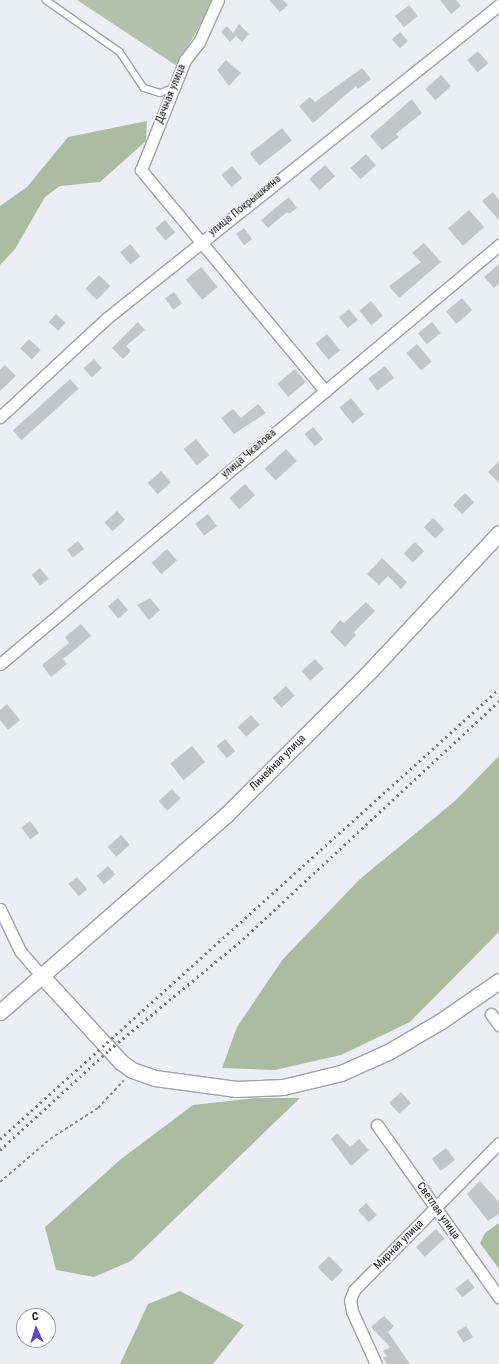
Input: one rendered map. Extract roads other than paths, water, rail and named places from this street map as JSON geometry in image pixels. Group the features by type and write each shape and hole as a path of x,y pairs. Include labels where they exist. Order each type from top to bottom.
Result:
{"main road":[{"name":"Линейная улица","path":"0,1012 226,815 371,670 499,533"},
{"path":"41,975 121,1062 132,1070 174,1081 236,1089 284,1086 327,1077 388,1052 441,1021 499,981"}],"street":[{"name":"Дачная улица","path":"200,243 141,170 185,60 199,42 218,0"},
{"name":"улица Покрышкина","path":"0,417 68,352 200,243 499,5"},
{"path":"200,243 325,391"},
{"name":"улица Чкалова","path":"0,664 177,519 325,391 499,245"},
{"path":"0,909 20,951 41,975"},
{"path":"491,1014 499,1025"},
{"name":"Светлая улица","path":"377,1125 499,1297"},
{"name":"Мирная улица","path":"376,1364 359,1330 350,1300 354,1290 499,1143"}],"lane":[{"path":"46,0 120,52 144,88 160,93 174,88"}],"railway":[{"path":"0,1139 499,689"},
{"path":"0,1150 109,1050 243,939 499,701"}]}
